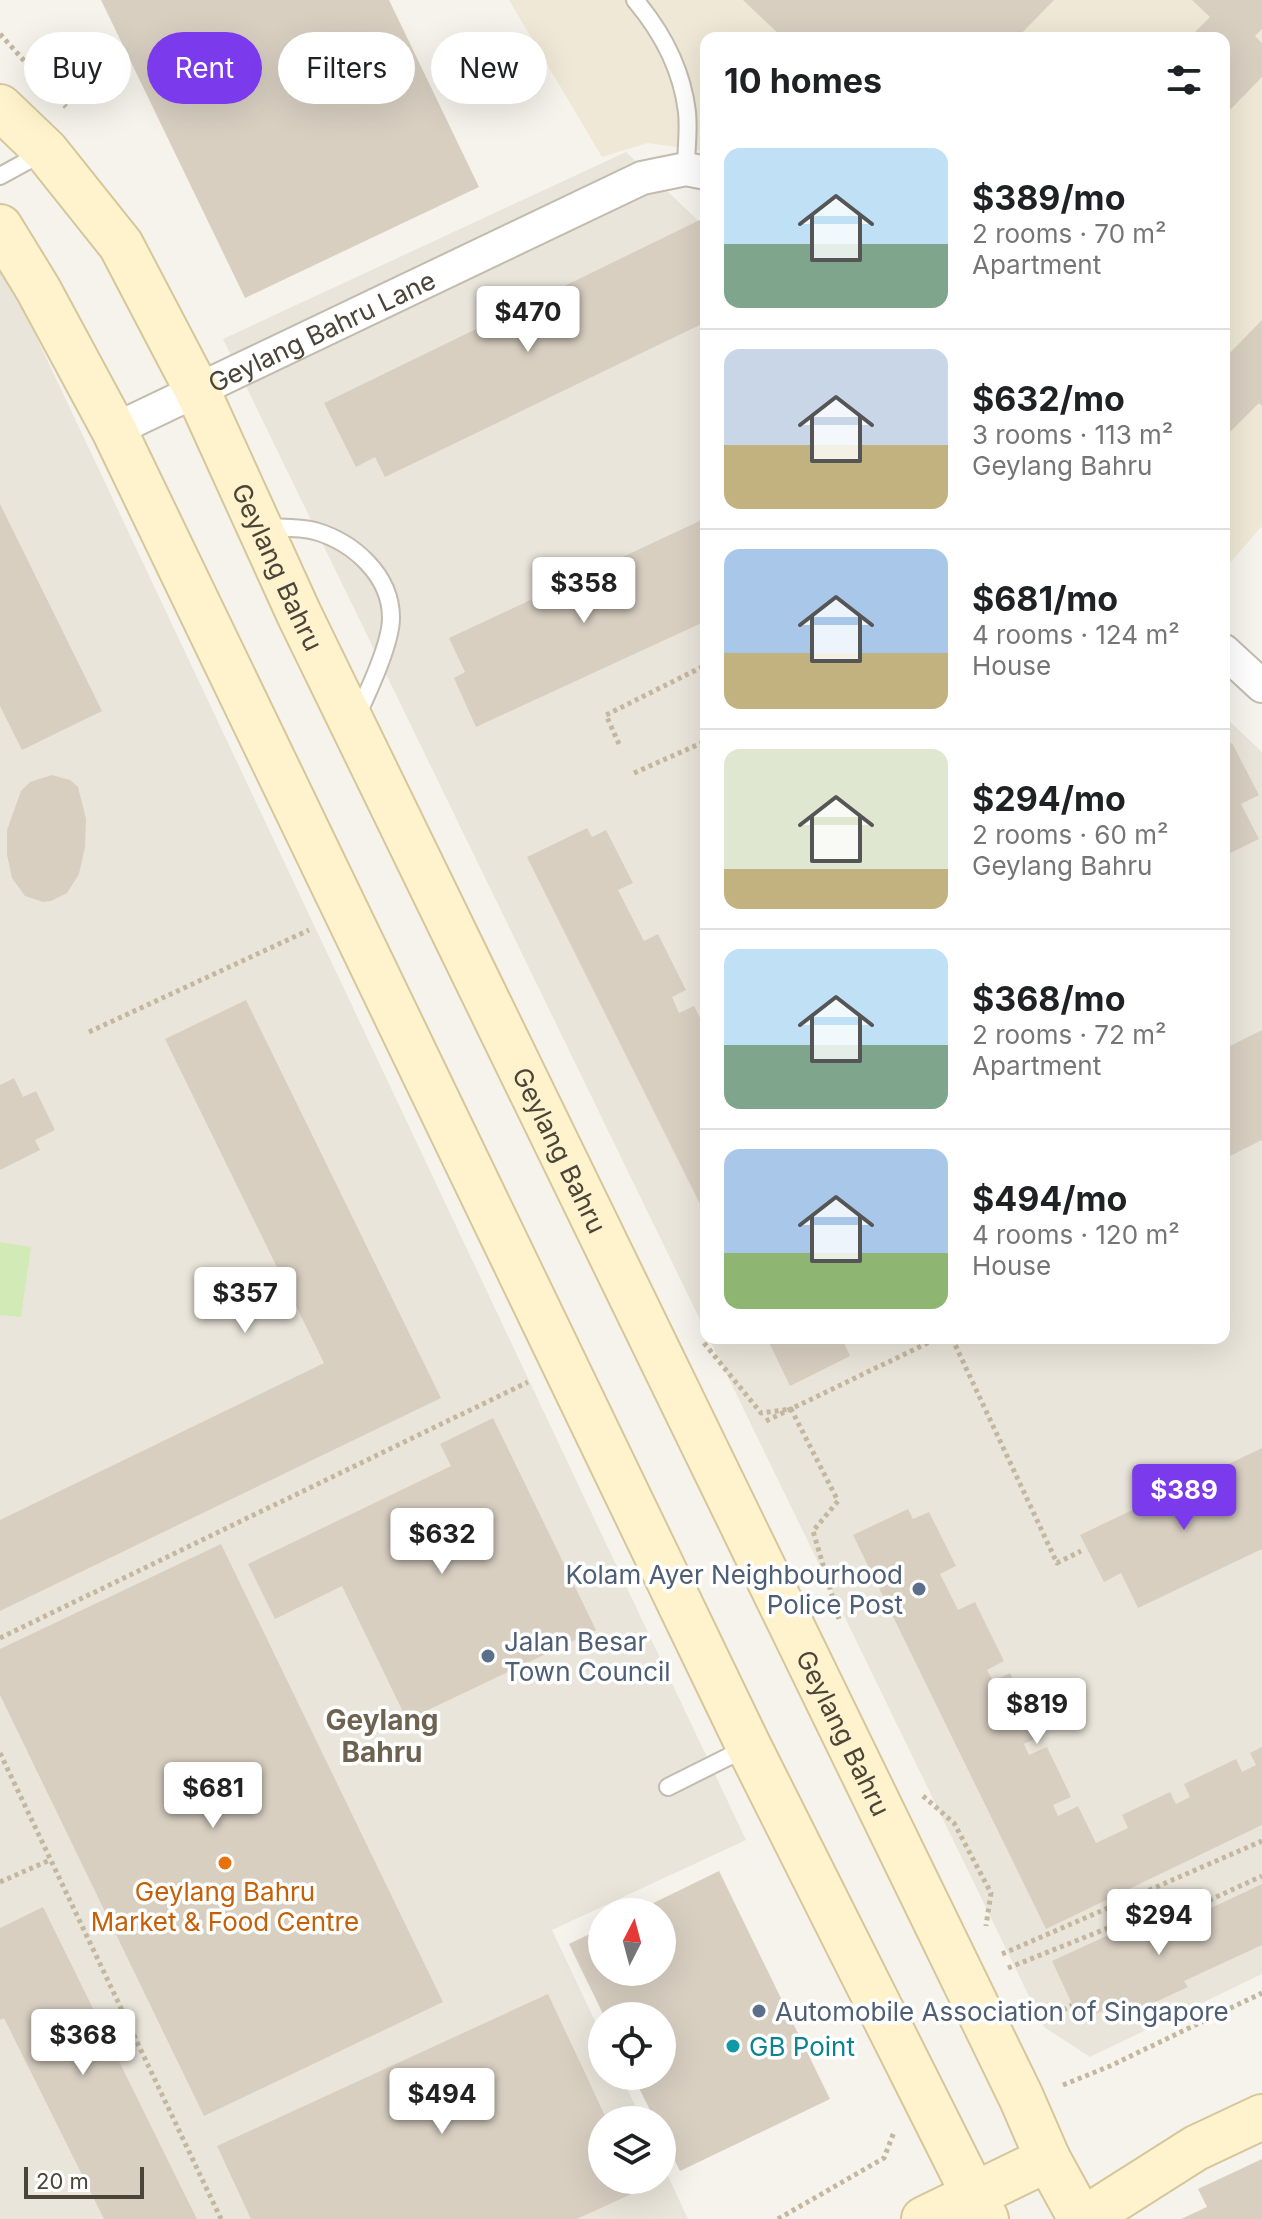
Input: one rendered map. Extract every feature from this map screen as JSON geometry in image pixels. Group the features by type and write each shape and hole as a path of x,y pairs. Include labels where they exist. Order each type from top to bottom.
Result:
{"main road":[{"name":"Geylang Bahru","path":"0,107 46,151 121,245 198,392 353,725 1021,2097 1048,2159 1083,2219"},
{"path":"0,227 38,289 114,430 749,1747 980,2207"},
{"path":"1083,2219 1196,2148 1262,2117"},
{"path":"1130,2219 1137,2207 1196,2148"},
{"path":"924,2219 980,2207 1048,2159"}],"street":[{"name":"Geylang Bahru Lane","path":"114,430 642,178 696,171"},
{"path":"1230,657 1262,686"}],"lane":[{"path":"635,0 656,25 676,66 696,171"},
{"path":"0,176 46,151"},
{"path":"259,527 314,531 352,546 383,582 391,619 380,662 353,725"},
{"path":"668,1787 749,1747"}],"path":[{"path":"619,744 606,715 700,668"},
{"path":"634,773 700,744"},
{"path":"89,1032 310,929"},
{"path":"766,1421 926,1344"},
{"path":"955,1344 1057,1563 1081,1551"},
{"path":"0,1638 538,1378"},
{"path":"0,1753 221,2219"},
{"path":"954,1823 991,1893 985,1924 990,1934"},
{"path":"1002,1954 1262,1841"},
{"path":"0,1882 50,1860"},
{"path":"1008,1968 1173,1902 1179,1914 1262,1876"},
{"path":"996,1944 1014,1981"},
{"path":"1057,2072 1063,2085 1110,2066 1262,1993"},
{"path":"1056,2014 1072,2005"}],"shaded area":[{"path":"509,0 1262,0 1262,526 1230,563 1230,32 700,32 700,150 648,143 602,157 547,64 547,32 528,32"},
{"path":"626,152 700,222 700,1320 223,339"},
{"path":"0,260 746,1840 621,1898 588,1898 588,1913 552,1930 588,2006 588,2090 628,2090 635,2106 588,2106 588,2194 676,2193 688,2219 0,2219"},
{"path":"1230,722 1262,752 1262,1974 1090,2057 1044,2027 712,1344 1230,1344"}],"green space":[{"path":"0,1242 31,1247 21,1317 0,1315"}],"building":[{"path":"101,0 389,0 404,32 278,32 278,104 415,104 415,54 431,87 431,104 439,104 479,187 245,298 151,104 262,104 262,32 147,32 147,95 131,62 131,32 116,32"},
{"path":"743,0 1054,0 1023,32 777,32"},
{"path":"1192,0 1262,0 1262,29 1255,36 1262,43 1262,77 1230,110 1230,32 1195,32 1210,17"},
{"path":"700,220 700,325 385,477 375,457 356,467 324,403"},
{"path":"1262,320 1262,406 1259,403 1230,432 1230,353"},
{"path":"0,504 102,711 22,750 0,706"},
{"path":"700,521 700,624 476,727 454,678 465,672 449,638"},
{"path":"1230,744 1259,795 1241,804 1259,839 1230,853"},
{"path":"52,775 70,780 78,787 86,819 85,847 79,874 67,893 43,902 25,896 12,878 7,855 7,830 21,791 30,782"},
{"path":"587,828 592,837 606,830 633,883 618,890 644,941 658,934 686,990 672,997 679,1013 694,1006 700,1018 700,1204 527,857"},
{"path":"246,1000 441,1398 0,1611 0,1520 324,1363 165,1039"},
{"path":"1262,1030 1262,1140 1230,1156 1230,1046"},
{"path":"14,1078 23,1097 36,1091 55,1130 35,1140 40,1150 0,1170 0,1085"},
{"path":"770,1344 844,1344 850,1356 790,1386"},
{"path":"493,1418 596,1630 407,1720 342,1586 275,1619 248,1564 451,1466 440,1444"},
{"path":"1262,1448 1262,1549 1138,1608 1121,1573 1104,1582 1080,1535"},
{"path":"908,1509 913,1519 929,1512 956,1566 940,1574 958,1610 975,1602 1004,1661 987,1670 993,1681 1010,1673 1041,1736 1024,1744 1029,1755 1047,1747 1071,1797 1053,1805 1058,1816 1078,1806 1096,1843 1128,1828 1122,1815 1170,1792 1176,1804 1190,1797 1184,1784 1236,1759 1242,1772 1256,1765 1250,1753 1262,1747 1262,1825 1046,1929 853,1535"},
{"path":"221,1544 443,2002 204,2116 0,1695 0,1649"},
{"name":"GB Point","path":"719,1871 830,2099 680,2171 676,2163 676,2106 648,2106 640,2090 676,2090 676,2002 597,2002 589,1986 676,1986 676,1898 664,1898"},
{"path":"1262,1884 1262,1945 1184,1981 1188,1987 1123,2017 1117,2004 1080,2021 1052,1961 1154,1914 1162,1931"},
{"path":"43,1907 197,2219 104,2219 4,2018 0,2020 0,1928"},
{"name":"GB Point","path":"588,1935 588,1983 569,1944"},
{"path":"548,1994 588,2079 588,2090 593,2090 600,2106 588,2106 588,2194 631,2194 577,2219 251,2219 217,2146"},
{"path":"1262,2159 1262,2219 1181,2219 1207,2207 1198,2189"}],"place":[{"name":"Kolam Ayer Neighbourhood Police Post","path":"919,1589"},
{"name":"Jalan Besar Town Council","path":"488,1656"},
{"name":"Geylang Bahru Market & Food Centre","path":"225,1863"},
{"name":"Automobile Association of Singapore","path":"759,2011"},
{"name":"GB Point","path":"733,2046"}],"district":[{"name":"Geylang Bahru","path":"382,1736"}]}
